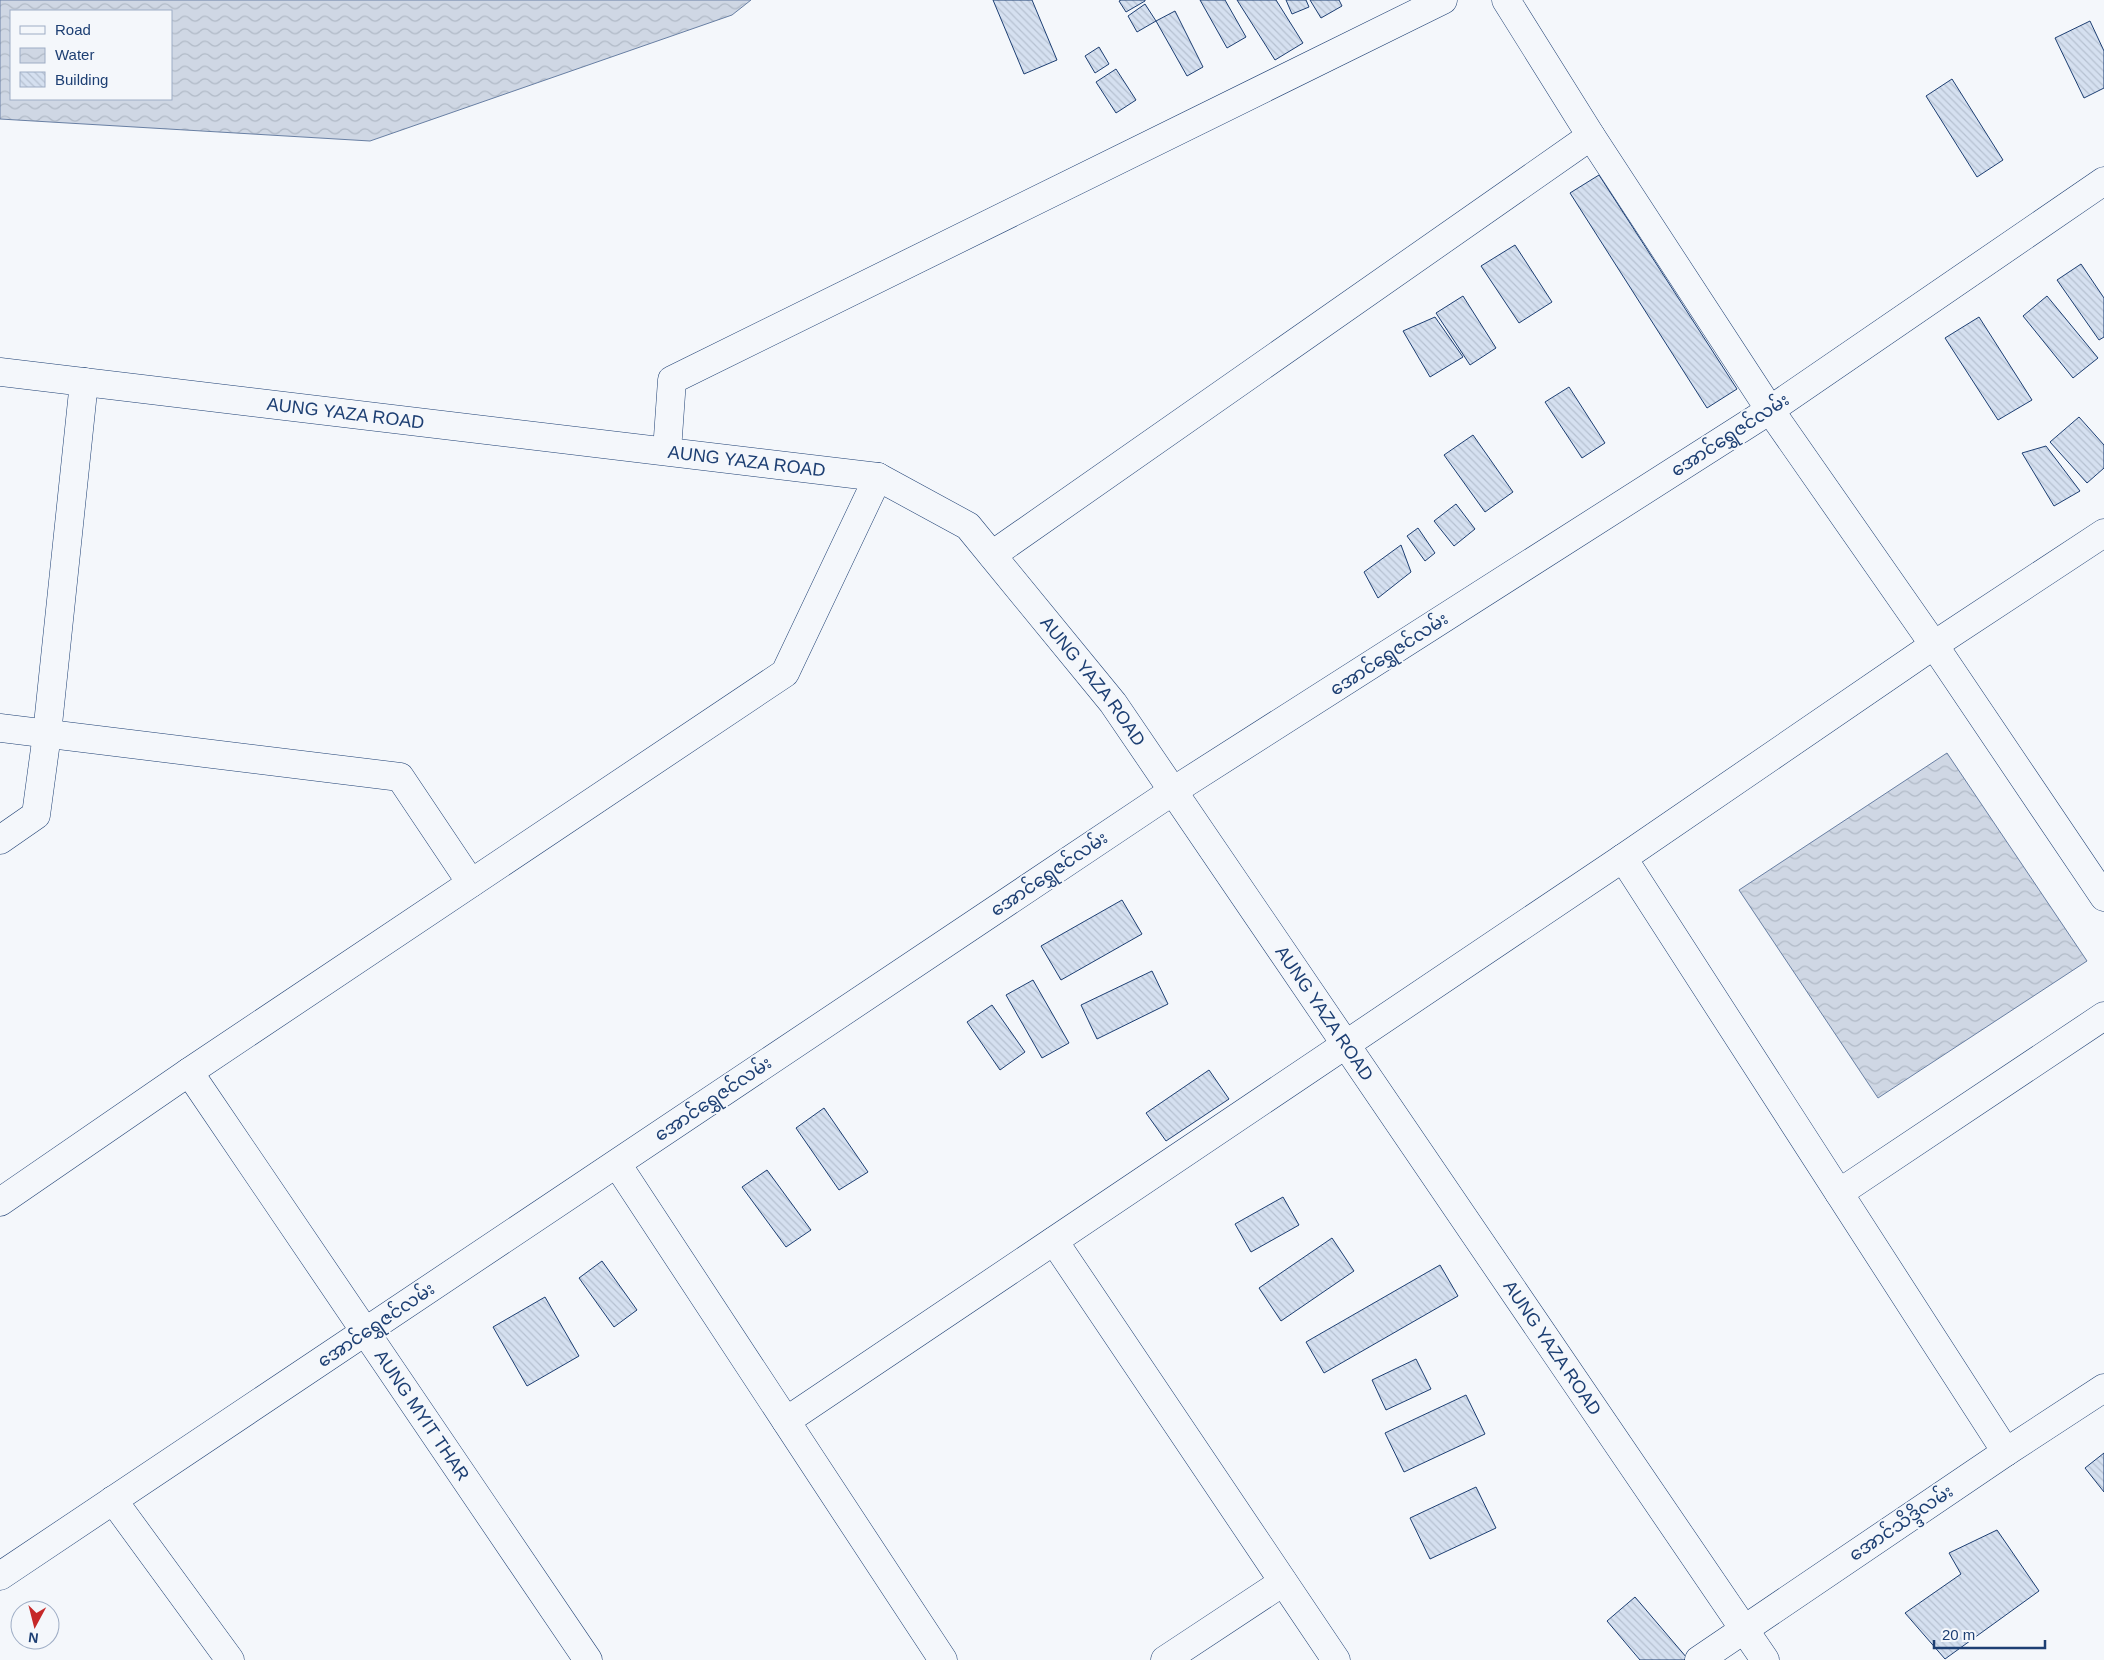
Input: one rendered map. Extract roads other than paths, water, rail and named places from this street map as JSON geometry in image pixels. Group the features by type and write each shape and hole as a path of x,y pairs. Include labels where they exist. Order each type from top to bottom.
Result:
{"street":[{"path":"667,451 672,380 1443,0"},
{"path":"1506,0 1591,136 1770,410 1934,645 2104,897"},
{"path":"992,555 1591,136"},
{"name":"အောင်ရွှေဇင်လမ်း","path":"0,1576 1173,791 1770,410 2104,181"},
{"name":"AUNG YAZA ROAD","path":"0,372 878,477 968,526 1113,703 1766,1660"},
{"path":"0,840 36,816 47,734 84,382"},
{"path":"0,1202 189,1072 785,673 878,477"},
{"path":"786,1421 1623,858 1934,645 2104,533"},
{"path":"0,728 400,777 471,883"},
{"path":"1623,858 2006,1452"},
{"path":"1839,1193 2104,1016"},
{"name":"AUNG MYIT THAR","path":"189,1072 588,1660"},
{"path":"617,1164 943,1660"},
{"path":"1054,1241 1336,1660"},
{"name":"အောင်သိဒ္ဒိလမ်း","path":"1699,1660 2006,1452 2104,1388"},
{"path":"114,1500 230,1660"},
{"path":"1165,1660 1284,1582"}],"water":[{"path":"0,0 751,0 732,15 370,141 0,119"},
{"path":"1947,753 2087,961 1878,1098 1739,890"}]}
